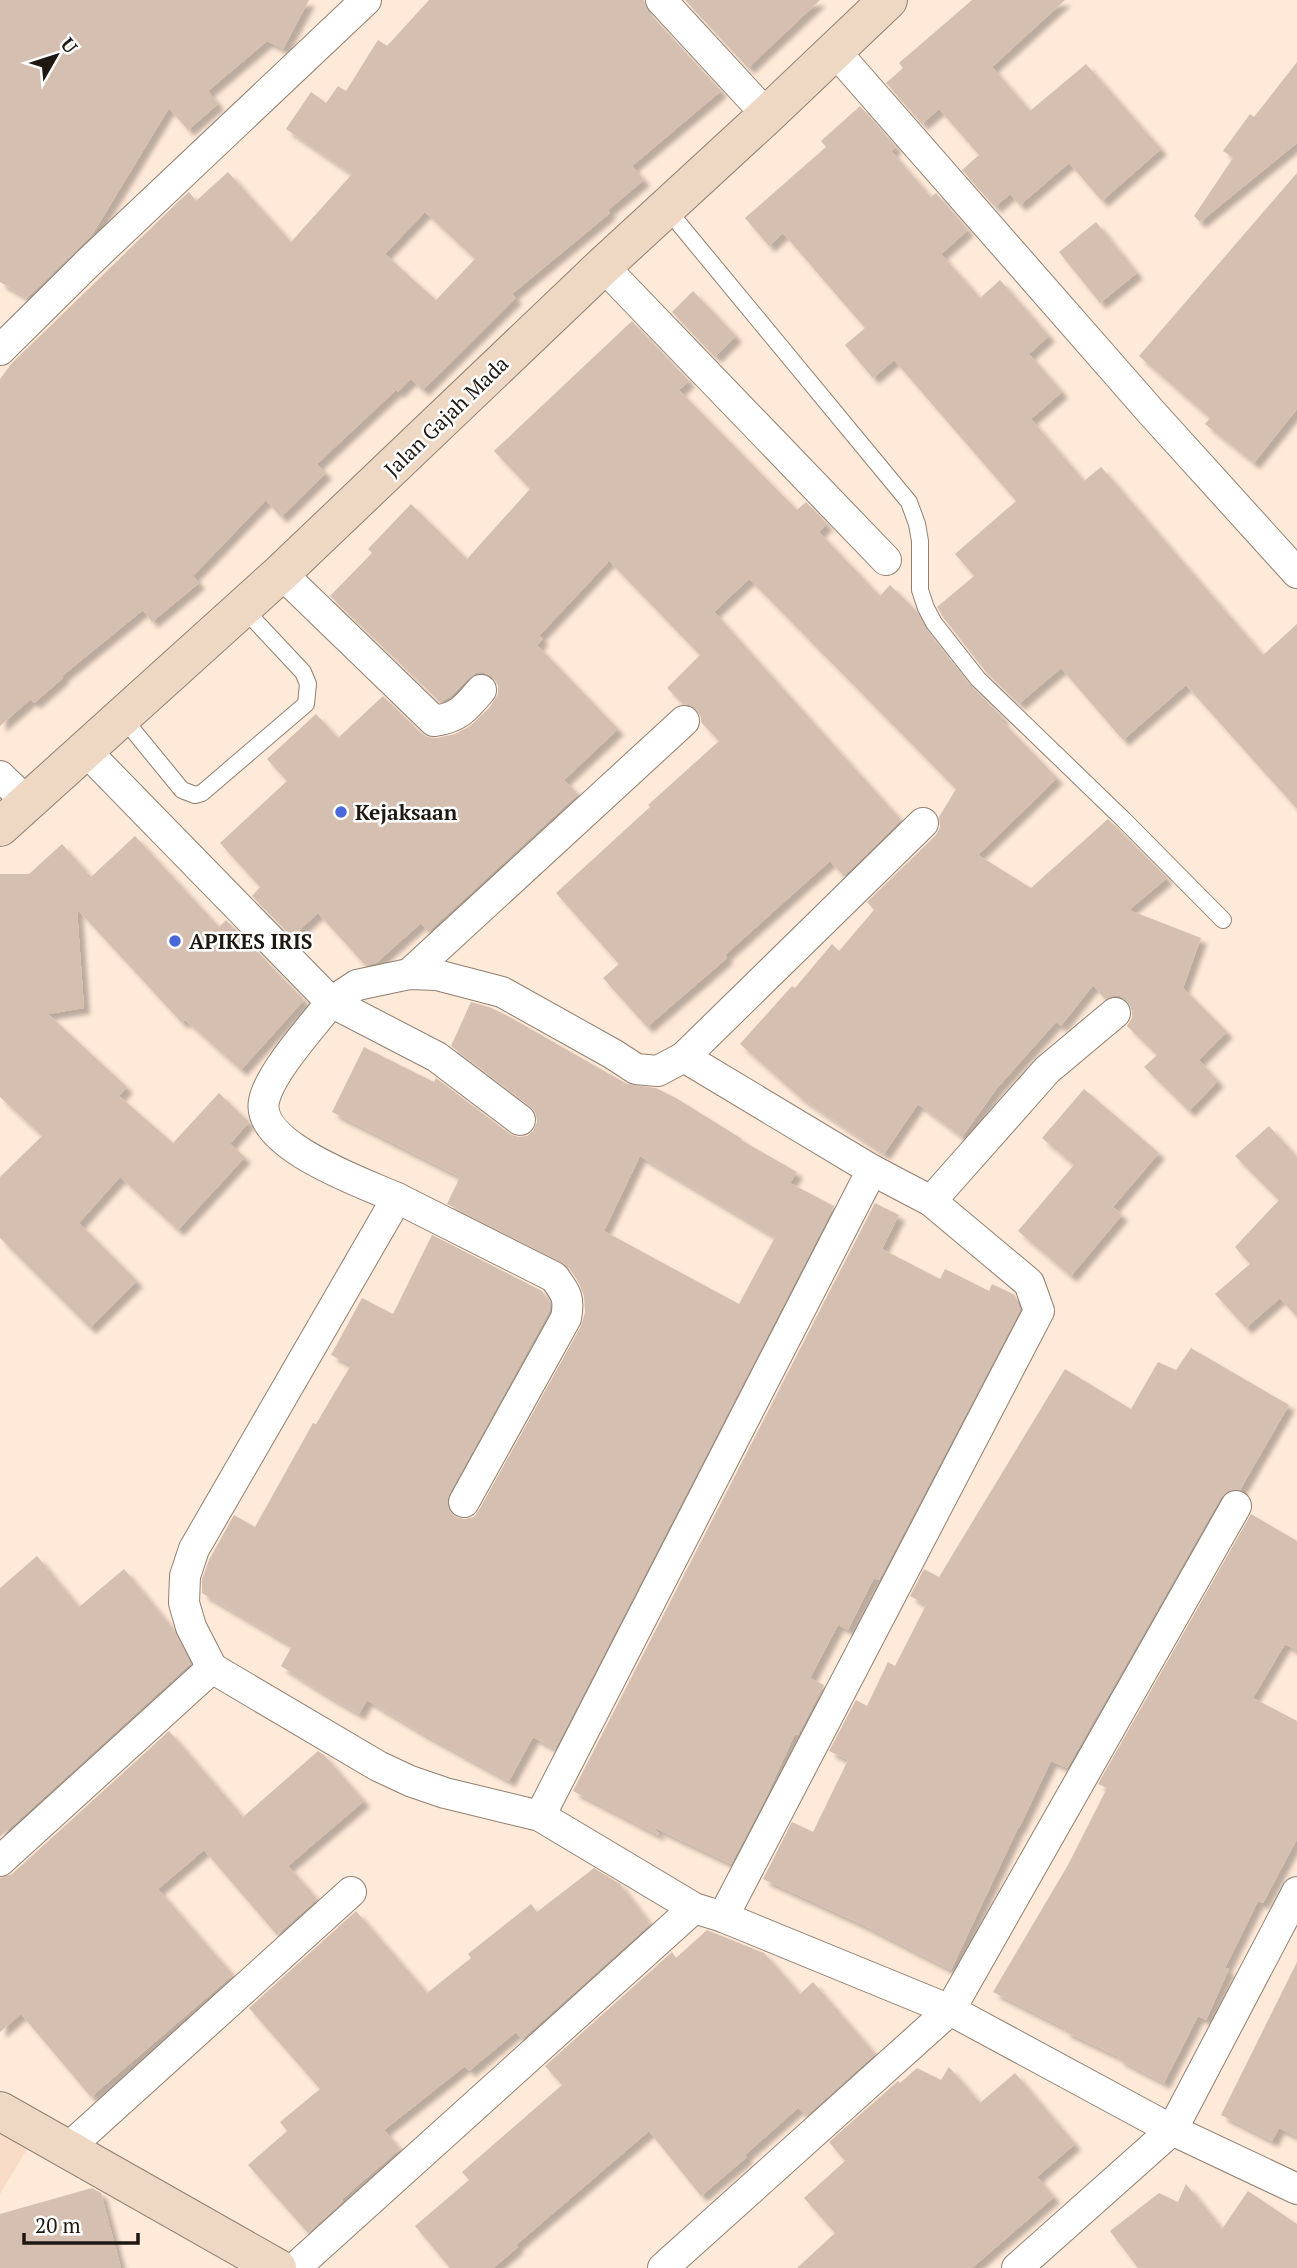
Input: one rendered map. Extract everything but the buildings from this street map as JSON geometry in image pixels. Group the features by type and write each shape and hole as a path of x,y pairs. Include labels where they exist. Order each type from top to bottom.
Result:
{"main road":[{"name":"Jalan Gajah Mada","path":"14,815 281,573 603,266 888,0"},
{"path":"0,2111 277,2268"}],"street":[{"path":"0,350 90,261 366,0"},
{"path":"660,0 767,115"},
{"path":"834,50 1152,413 1297,573"},
{"path":"603,266 886,560"},
{"path":"281,573 434,721 449,719 458,714 481,690"},
{"path":"409,974 684,720"},
{"path":"85,750 331,1002 437,1057 520,1120"},
{"path":"0,776 14,815"},
{"path":"464,1502 566,1318 569,1304 566,1293 554,1276 397,1198 307,1157 283,1140 270,1124 264,1111 264,1101 274,1079 331,1002 357,985 409,974 437,975 502,992 636,1069 658,1071 684,1057 923,823"},
{"path":"932,1202 1047,1070 1115,1013"},
{"path":"684,1057 872,1170 932,1202 1029,1283 1039,1311 723,1917"},
{"path":"540,1816 872,1170"},
{"path":"397,1198 194,1549 186,1577 184,1603 191,1627 212,1668 378,1766 445,1793 540,1816 694,1908 723,1917 950,2010 1172,2130 1297,2189"},
{"path":"663,2268 950,2010 1236,1506"},
{"path":"0,1861 212,1668"},
{"path":"67,2149 351,1892"},
{"path":"1017,2268 1172,2130 1297,1892"},
{"path":"295,2268 694,1908"}],"lane":[{"path":"666,208 909,502 920,541 920,590 934,623 978,679 1223,920"},
{"path":"122,718 182,790 195,795 211,786 306,704 308,684 303,672 243,608"}],"shaded area":[{"path":"0,2128 30,2144 0,2194"}],"place":[{"name":"Kejaksaan","path":"341,812"},
{"name":"APIKES IRIS","path":"175,941"}]}
